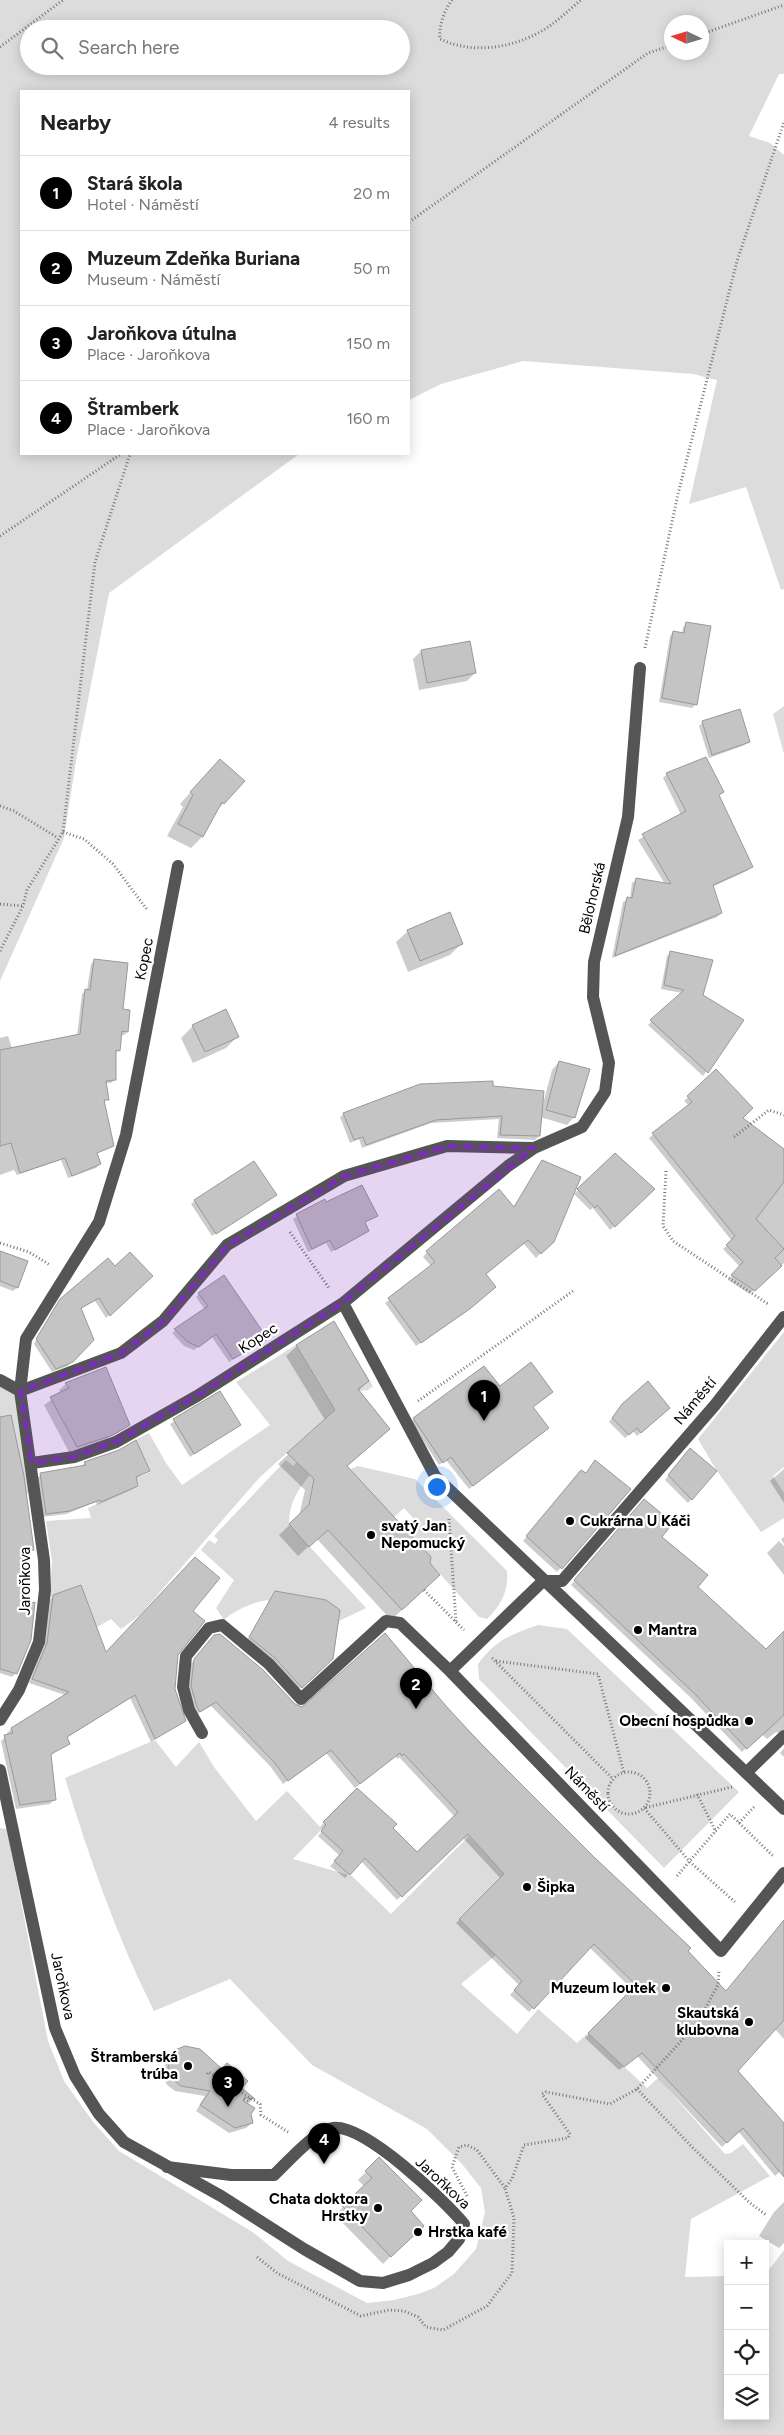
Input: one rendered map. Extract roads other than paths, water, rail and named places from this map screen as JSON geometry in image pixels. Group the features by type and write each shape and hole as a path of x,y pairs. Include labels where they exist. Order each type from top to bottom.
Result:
{"street":[{"name":"Bělohorská","path":"582,1128 605,1092 610,1063 593,997 594,962 628,817 640,668"},
{"name":"Kopec","path":"178,866 126,1135 99,1222 26,1339 20,1391 32,1463 74,1457 116,1442 197,1396 343,1303 508,1166 534,1148 582,1128"},
{"name":"Kopec","path":"20,1391 121,1353 163,1321 227,1244 344,1176 447,1146 534,1148"},
{"path":"343,1303 435,1476 784,1809"},
{"name":"Náměstí","path":"543,1581 562,1581 715,1404 780,1312"},
{"path":"0,1380 20,1391"},
{"name":"Jaroňkova","path":"0,1720 19,1690 39,1642 44,1590 44,1560 32,1463"},
{"path":"450,1671 543,1581"},
{"name":"Náměstí","path":"202,1734 189,1710 183,1687 186,1656 209,1628 222,1625 269,1664 301,1699 386,1621 400,1623 450,1671 721,1951 749,1916 781,1868"},
{"path":"746,1773 784,1736"},
{"name":"Jaroňkova","path":"0,1770 55,2028 75,2076 99,2114 124,2142 167,2167 221,2196 304,2249 360,2281 383,2283 409,2275 432,2263 448,2252 459,2239 464,2224 449,2206 384,2150 365,2138 334,2128 321,2132 274,2175 231,2175 167,2167"}],"place":[{"name":"Stará škola","path":"484,1421"},
{"name":"Cukrárna U Káči","path":"570,1521"},
{"name":"svatý Jan Nepomucký","path":"371,1535"},
{"name":"Mantra","path":"638,1630"},
{"name":"Muzeum Zdeňka Buriana","path":"416,1709"},
{"name":"Obecní hospůdka","path":"749,1721"},
{"name":"Šipka","path":"527,1887"},
{"name":"Muzeum loutek","path":"666,1988"},
{"name":"Skautská klubovna","path":"749,2022"},
{"name":"Štramberská trúba","path":"188,2066"},
{"name":"Jaroňkova útulna","path":"228,2107"},
{"name":"Štramberk","path":"324,2164"},
{"name":"Chata doktora Hrstky","path":"378,2208"},
{"name":"Hrstka kafé","path":"418,2232"}]}
